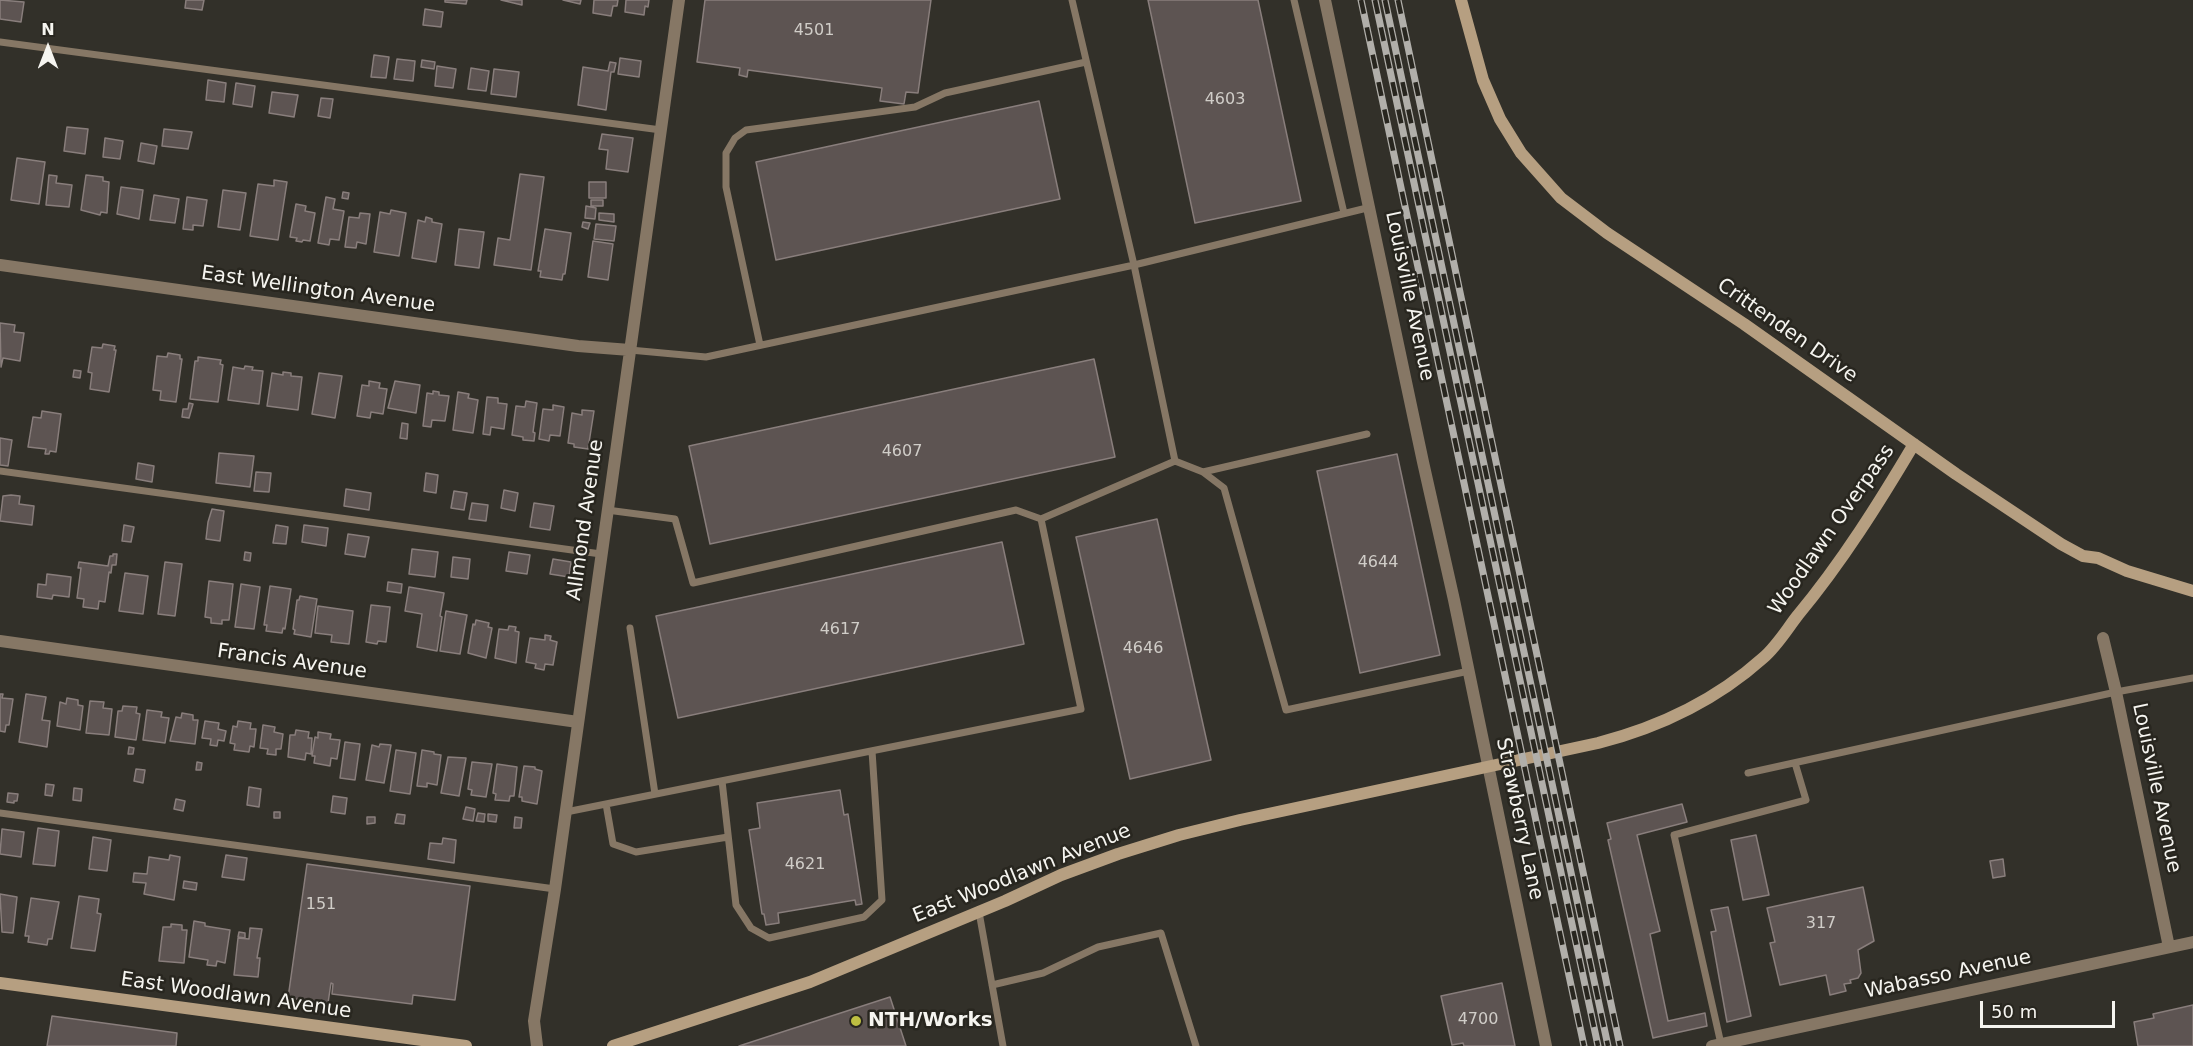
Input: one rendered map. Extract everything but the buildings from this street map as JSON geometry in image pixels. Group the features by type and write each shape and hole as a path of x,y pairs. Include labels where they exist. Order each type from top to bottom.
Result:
{"main road":[{"name":"Crittenden Drive","path":"1461,0 1483,80 1500,119 1521,153 1561,198 1607,233 1744,324 1914,444 2052,537 2083,556 2098,558 2127,571 2193,591"},
{"name":"Woodlawn Overpass","path":"1456,773 1598,743 1644,730 1688,711 1744,674 1766,655 1820,588 1887,489 1914,444"},
{"name":"East Woodlawn Avenue","path":"614,1046 810,982 979,912 1061,875 1118,854 1179,835 1456,773"},
{"name":"East Woodlawn Avenue","path":"0,983 466,1046"}],"street":[{"name":"Allmond Avenue","path":"537,1046 534,1021 566,812 679,0"},
{"name":"Louisville Avenue","path":"1325,0 1454,600"},
{"name":"East Wellington Avenue","path":"0,265 578,346 630,350"},
{"name":"Strawberry Lane","path":"1454,600 1546,1046"},
{"name":"Louisville Avenue","path":"2103,638 2169,947"},
{"name":"Francis Avenue","path":"0,641 578,722"},
{"name":"Wabasso Avenue","path":"1716,1045 2193,942"}],"lane":[{"path":"1072,0 1134,265 1175,461"},
{"path":"1294,0 1344,213"},
{"path":"0,42 661,130"},
{"path":"760,345 726,187 726,153 735,138 746,130 915,107 945,93 1086,62"},
{"path":"630,350 706,357 1134,265 1371,207"},
{"path":"1203,472 1367,434"},
{"path":"607,510 675,519 693,583 1016,510 1041,519 1175,461 1203,472 1224,488 1286,710 1469,671"},
{"path":"0,471 601,554"},
{"path":"566,812 1081,709 1041,519"},
{"path":"630,628 655,794"},
{"path":"1748,773 2116,692 2193,678"},
{"path":"722,781 736,905 751,928 769,938 864,918 882,900 872,751"},
{"path":"1716,1045 1674,835 1806,800 1795,763"},
{"path":"606,804 613,844 636,852 728,837"},
{"path":"0,813 555,889"},
{"path":"979,912 1003,1046"},
{"path":"992,985 1044,973 1098,947 1161,933 1196,1046"}],"railway":[{"path":"1361,0 1584,1046"},
{"path":"1375,0 1598,1046"},
{"path":"1385,0 1608,1046"},
{"path":"1398,0 1620,1046"}],"place":[{"name":"NTH/Works","path":"856,1021"}]}
